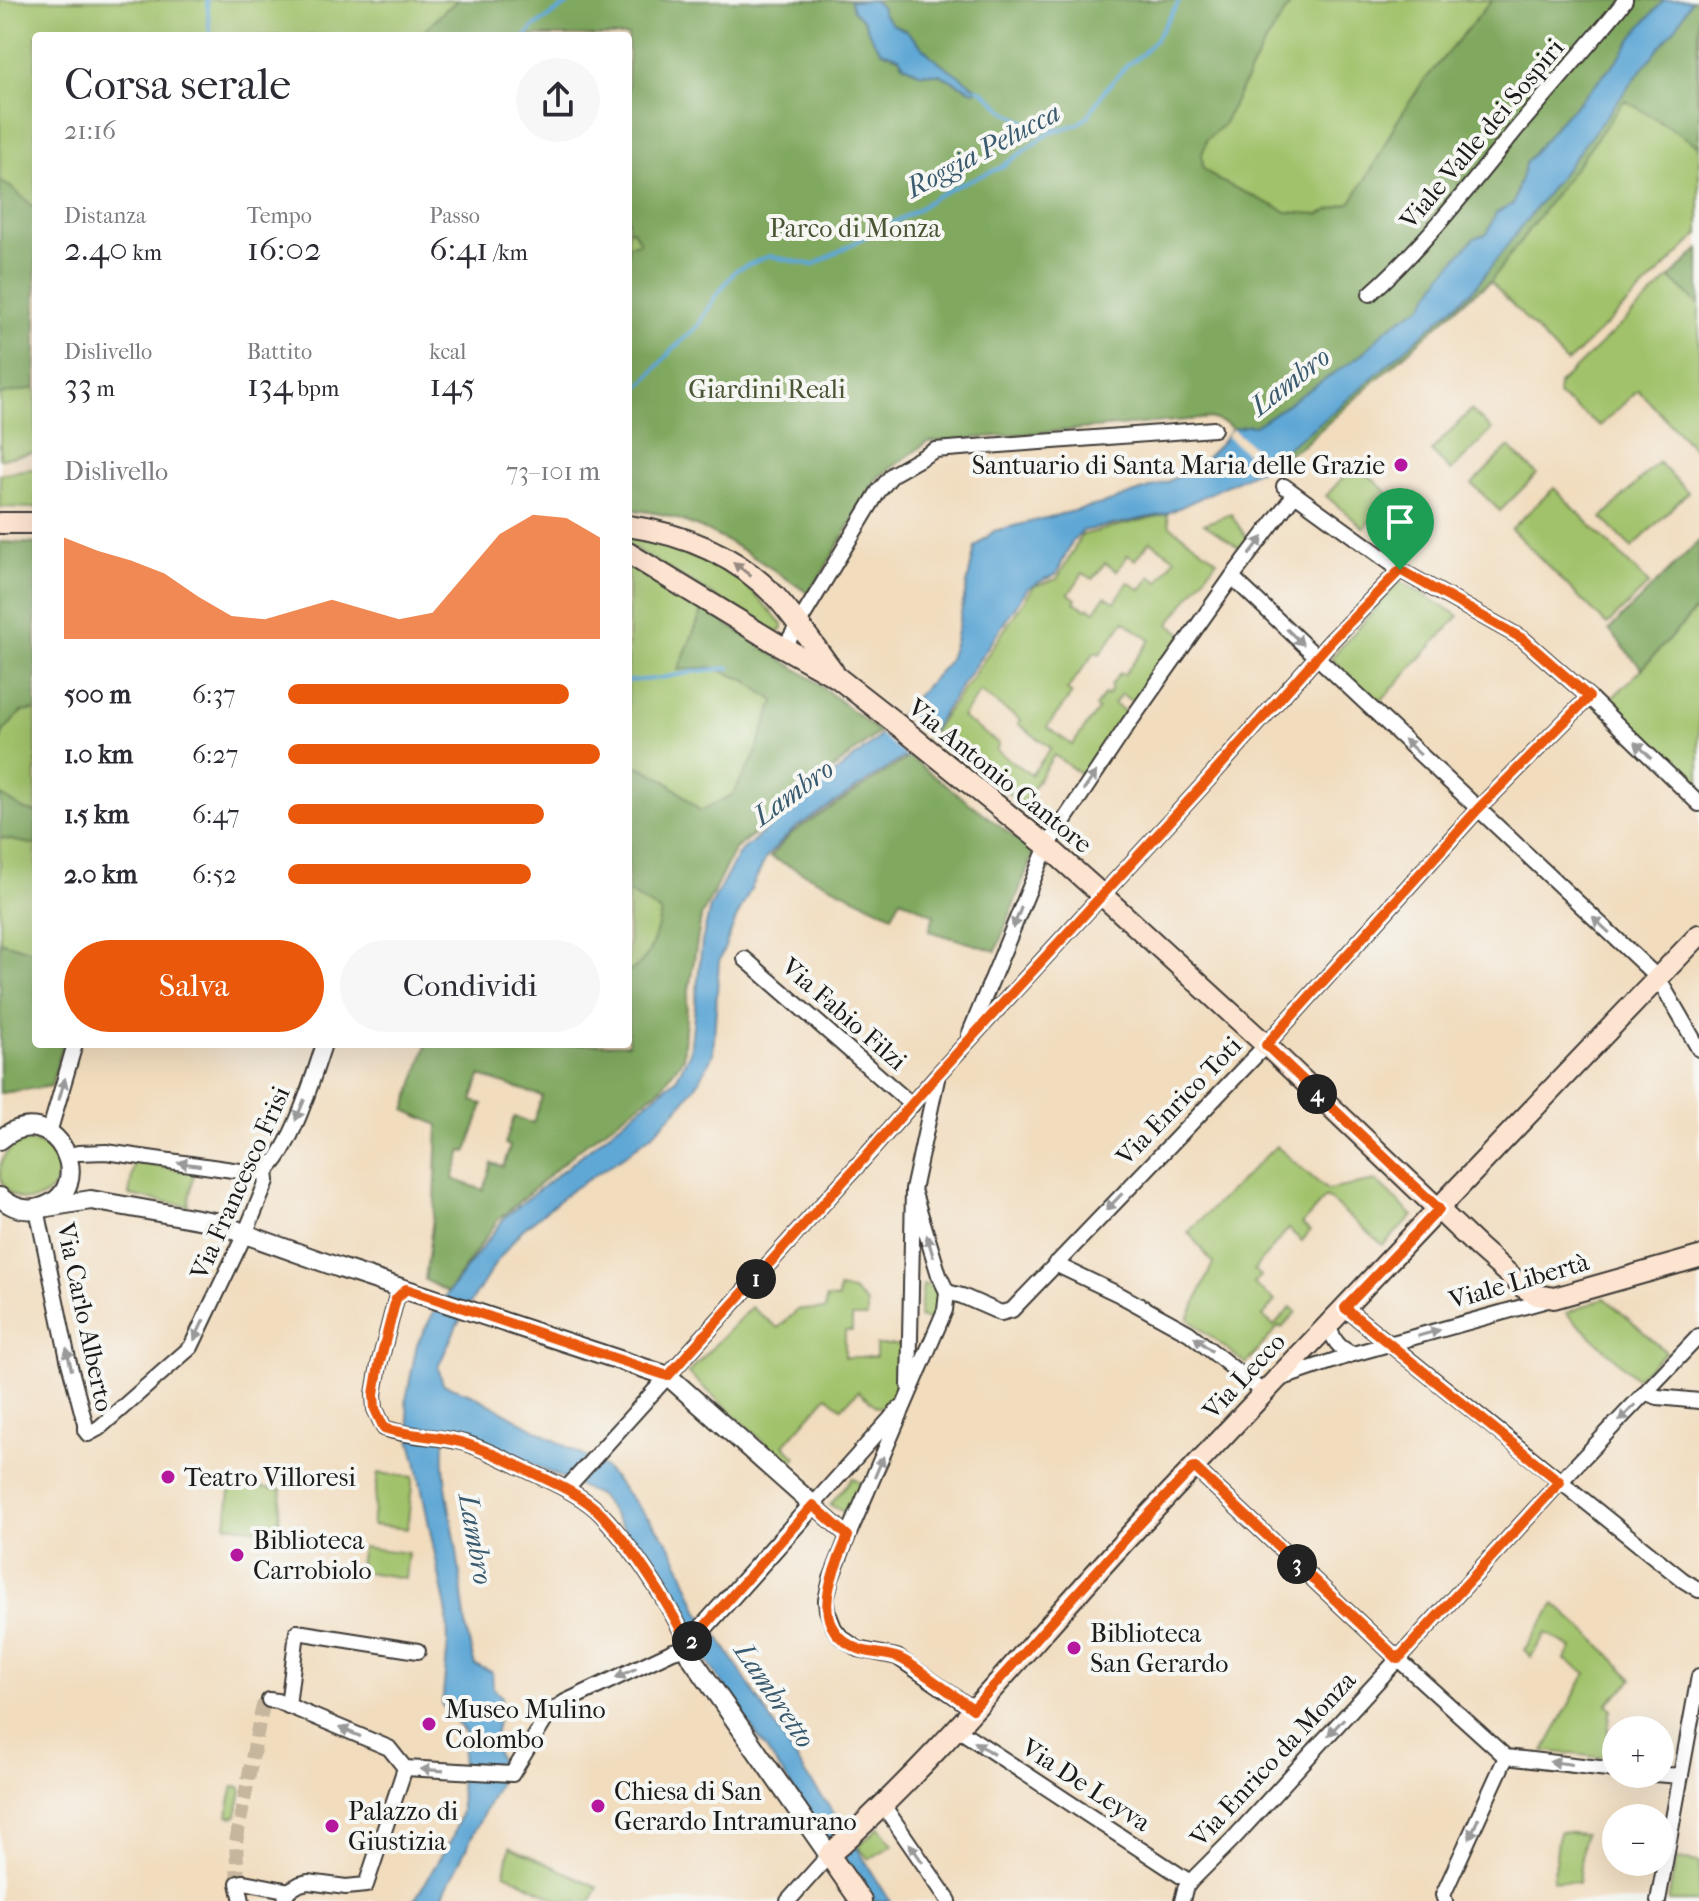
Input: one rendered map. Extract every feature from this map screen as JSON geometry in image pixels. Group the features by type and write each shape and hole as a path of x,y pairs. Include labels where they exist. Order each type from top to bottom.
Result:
{"main road":[{"path":"0,523 32,523"},
{"path":"632,527 694,541 736,563 774,595 838,678"},
{"path":"632,555 838,678"},
{"name":"Via Antonio Cantore","path":"838,678 1047,846 1266,1045 1523,1287 1537,1295 1554,1298"},
{"name":"Via Lecco","path":"831,1853 883,1805 956,1728 1132,1532 1699,935"},
{"name":"Viale Libertà","path":"1554,1298 1699,1257"},
{"path":"831,1853 861,1901"}],"street":[{"name":"Viale Valle dei Sospiri","path":"1370,294 1440,223 1625,0"},
{"path":"784,648 878,492 893,474 935,450 1214,429"},
{"path":"964,1046 1047,846 1289,491 1400,570 1523,639 1589,697 1699,804"},
{"path":"568,1486 938,1074 1400,570"},
{"path":"1232,577 1658,978 1699,1049"},
{"name":"Via Enrico Toti","path":"947,1292 1001,1313 1012,1310 1266,1045 1478,809 1589,697"},
{"name":"Via Fabio Filzi","path":"745,959 912,1105"},
{"path":"49,1133 74,1048"},
{"name":"Via Francesco Frisi","path":"88,1434 99,1428 191,1347 245,1234 267,1181 266,1171 279,1156 298,1117 323,1048"},
{"path":"269,1700 389,1748 405,1768 506,1774 550,1712 691,1643 908,1398 913,1190 938,1074"},
{"path":"0,1140 9,1128 31,1128 49,1133 62,1144 76,1183 91,1200"},
{"path":"0,1219 54,1202 68,1181 69,1162 78,1153 106,1152 254,1173 266,1171"},
{"path":"913,1190 947,1292 945,1310 831,1579 827,1610 841,1637 858,1649 897,1657 973,1709"},
{"path":"0,1197 15,1207 35,1209 91,1200 220,1223 668,1376 848,1536"},
{"name":"Via Carlo Alberto","path":"35,1209 88,1434"},
{"path":"1055,1264 1189,1333 1270,1387"},
{"path":"912,1281 921,1275 939,1275"},
{"path":"406,1289 396,1299 374,1394 375,1409 384,1428 445,1437 496,1455 568,1486 600,1513 630,1550 691,1643 689,1654 831,1853 788,1901"},
{"name":"Viale Libertà","path":"1270,1387 1293,1373 1353,1354 1554,1298"},
{"path":"1345,1308 1699,1590"},
{"path":"911,1317 917,1323 939,1326"},
{"path":"1329,1325 1333,1340 1353,1354"},
{"name":"Via Enrico da Monza","path":"1182,1901 1190,1882 1240,1832 1560,1482 1699,1336"},
{"path":"1646,1393 1699,1401"},
{"path":"1194,1467 1506,1757 1602,1768"},
{"path":"288,1706 297,1632 418,1651"},
{"path":"1658,1901 1699,1676"},
{"name":"Via De Leyva","path":"956,1728 1190,1882"},
{"path":"1445,1901 1443,1895 1506,1757"},
{"path":"242,1901 238,1883 244,1882 280,1888 286,1897 300,1884 308,1882 329,1886 366,1885 405,1768"},
{"path":"1674,1775 1681,1776"},
{"path":"883,1805 949,1901"}],"green space":[{"name":"Parco di Monza","path":"0,0 1699,0 1699,234 1567,363 1491,282 1468,298 1302,446 1275,461 1225,423 1210,418 928,442 877,478 808,593 740,548 703,529 665,515 632,510 632,32 32,32 32,453 0,459"},
{"name":"Parco di Monza","path":"458,0 850,0 853,10 864,21 882,51 899,57 904,65 919,73 939,74 973,91 977,89 932,57 907,31 892,24 881,7 872,0 1293,0 1261,50 1223,125 1207,139 1202,155 1203,168 1218,180 1287,212 1319,214 1351,202 1422,83 1492,0 1699,0 1699,146 1625,100 1491,281 1302,446 1275,461 1225,423 1210,418 928,442 877,478 808,593 740,548 703,529 665,515 632,510 632,244 640,243 632,230 632,32 424,32"},
{"path":"0,181 32,206 32,389 0,395"},
{"path":"1699,249 1699,305 1670,278"},
{"path":"1670,278 1699,305 1699,454 1638,390 1600,426 1558,395 1559,384"},
{"path":"1471,410 1492,430 1451,471 1431,451"},
{"path":"1509,447 1537,474 1500,511 1472,484"},
{"path":"1658,462 1688,492 1632,548 1602,518"},
{"path":"1356,463 1392,497 1364,528 1326,496"},
{"path":"32,469 32,508 0,507 0,474"},
{"path":"1554,488 1649,584 1607,625 1511,529"},
{"path":"1167,514 1170,526 1217,560 1169,624 1183,634 1133,702 1121,694 1114,704 1126,712 1082,775 1054,755 1022,805 933,731 1034,586 1057,579 1082,535","holes":["1150,541 1175,558 1159,582 1151,576 1141,590 1128,582 1115,602 1105,596 1095,611 1074,602 1076,599 1069,594 1083,573 1093,579 1105,563 1117,571 1128,555 1136,560","1124,621 1150,640 1124,675 1120,673 1110,686 1112,689 1095,707 1098,710 1072,745 1047,727 1072,694 1067,690 1095,652 1100,654","980,692 1020,720 1018,724 1051,748 1031,775 996,750 999,744 962,717"]},
{"path":"1231,514 1249,542 1243,550 1204,524"},
{"path":"632,533 687,548 720,565 743,583 782,624 782,629 777,633 632,547"},
{"path":"1699,541 1699,606 1642,669 1609,630"},
{"path":"0,542 32,544 32,1048 62,1048 51,1086 0,1093"},
{"path":"0,542 32,544 32,711 21,712 3,732 0,744"},
{"path":"632,567 812,679 879,732 734,850 701,917 687,1001 683,1058 632,1045"},
{"path":"1400,581 1459,616 1378,704 1331,658"},
{"path":"1699,606 1699,792 1609,701"},
{"path":"703,609 812,679 879,732 734,850 701,917 687,1001 683,1058 662,1087 578,1150 497,1221 448,1292 425,1280 435,1202 438,1125 405,1110 426,1048 632,1048 632,970 647,954 661,912 632,894 632,764 667,782 700,811 732,795 754,758 774,701 745,680 711,667 678,670","holes":["480,1076 542,1096 533,1123 514,1117 505,1144 510,1146 503,1167 492,1163 483,1190 453,1179 462,1151 467,1152 483,1104 472,1101"]},
{"path":"909,757 1034,852 996,951 929,931 934,915 901,899 892,915 770,857 792,833"},
{"path":"0,795 32,811 32,844 0,838"},
{"path":"0,941 32,951 32,1048 62,1048 51,1086 0,1093"},
{"path":"29,1142 49,1151 58,1171 49,1191 29,1200 9,1191 0,1171 9,1151"},
{"path":"1276,1146 1327,1190 1376,1181 1413,1216 1383,1245 1326,1197 1302,1224 1310,1231 1302,1241 1288,1229 1254,1270 1261,1276 1254,1284 1275,1301 1263,1316 1274,1326 1291,1307 1296,1312 1282,1328 1279,1326 1246,1364 1188,1319 1213,1263 1188,1232"},
{"path":"134,1162 194,1172 188,1206 129,1195"},
{"path":"923,1284 941,1290 932,1321 919,1317"},
{"path":"839,1289 853,1291 867,1304 867,1317 852,1317 852,1331 845,1331 845,1357 876,1357 876,1345 901,1345 905,1378 887,1406 877,1407 858,1391 842,1408 827,1396 784,1445 796,1457 789,1465 688,1373 751,1307 778,1328 799,1309 825,1310 826,1298 838,1299"},
{"path":"1605,1298 1666,1352 1636,1378 1566,1313"},
{"path":"378,1473 413,1477 407,1529 372,1525"},
{"path":"852,1478 862,1484 850,1515 830,1505"},
{"path":"231,1483 282,1490 278,1531 226,1525"},
{"path":"362,1547 408,1553 405,1578 358,1571"},
{"path":"1555,1604 1633,1679 1607,1704 1612,1709 1610,1716 1602,1716 1602,1758 1544,1751 1586,1673 1565,1660 1572,1648 1546,1633 1531,1657 1524,1650"},
{"path":"234,1786 242,1791 237,1815 233,1817 227,1815"},
{"path":"879,1827 893,1845 869,1859 858,1847"},
{"path":"1559,1832 1584,1834 1578,1883 1553,1880"},
{"path":"510,1847 598,1887 591,1901 560,1901 505,1873"},
{"path":"1676,1859 1699,1862 1699,1901 1668,1901"}],"water":[{"path":"873,0 892,24 907,31 932,57 978,89 973,91 939,74 919,73 904,65 899,57 882,51 850,1"},
{"path":"1664,0 1691,0 1678,25 1473,290 1264,468 1166,514 1083,531 1072,542 1056,575 1027,589 935,725 909,758 903,758 794,829 767,856 719,962 713,1054 700,1080 654,1133 573,1189 521,1231 495,1264 457,1325 438,1367 443,1384 471,1394 605,1468 667,1540 699,1612 718,1636 890,1901 868,1901 685,1628 637,1547 600,1496 484,1441 446,1428 445,1477 468,1639 475,1665 492,1672 493,1688 502,1697 494,1743 501,1765 501,1778 440,1901 414,1901 453,1836 461,1811 460,1775 465,1732 442,1705 448,1643 447,1614 410,1438 406,1400 417,1344 435,1310 506,1216 676,1079 690,1052 702,942 710,907 739,853 875,741 948,662 975,547 994,531 1109,502 1167,482 1197,466 1232,429 1255,426 1361,355 1386,329 1423,305 1442,275 1474,238 1487,234 1496,213 1513,204 1526,162 1563,117 1615,63"}],"pier":[{"path":"1232,429 1270,461 1264,468 1226,436"},
{"path":"903,710 930,733 909,758 881,735"}],"waterway":[{"path":"207,0 210,32"},
{"path":"530,32 574,0"},
{"name":"Roggia Pelucca","path":"632,390 645,381 699,325 736,270 769,256 813,265 917,210 935,197 1000,168 1045,136 1078,124 1088,116 1104,91 1127,65 1155,40 1180,0"},
{"path":"978,89 1015,117 1055,130"},
{"path":"632,681 730,668"}],"tunnel":[{"path":"238,1883 236,1842 259,1723 263,1706 269,1700"}],"place":[{"name":"Santuario di Santa Maria delle Grazie","path":"1401,465"},
{"name":"Teatro Villoresi","path":"168,1477"},
{"name":"Biblioteca Carrobiolo","path":"237,1555"},
{"name":"Biblioteca San Gerardo","path":"1074,1648"},
{"name":"Museo Mulino Colombo","path":"429,1724"},
{"name":"Chiesa di San Gerardo Intramurano","path":"598,1806"},
{"name":"Palazzo di Giustizia","path":"332,1826"}],"route":[{"path":"1400,570 1523,639 1589,697 1478,809 1266,1045 1439,1209 1345,1308 1560,1482 1398,1659 1194,1467 973,1709 912,1665 897,1657 858,1649 841,1637 834,1628 826,1600 848,1536 813,1505 688,1647 684,1634 655,1586 600,1513 566,1489 469,1444 445,1437 384,1428 375,1409 374,1394 396,1299 406,1289 668,1376 1331,641 1400,570"}],"water label":[{"name":"Lambro","path":"1290,381"},
{"name":"Lambro","path":"793,792"},
{"name":"Lambro","path":"476,1539"},
{"name":"Lambretto","path":"775,1695"}],"park label":[{"name":"Giardini Reali","path":"767,389"}]}
